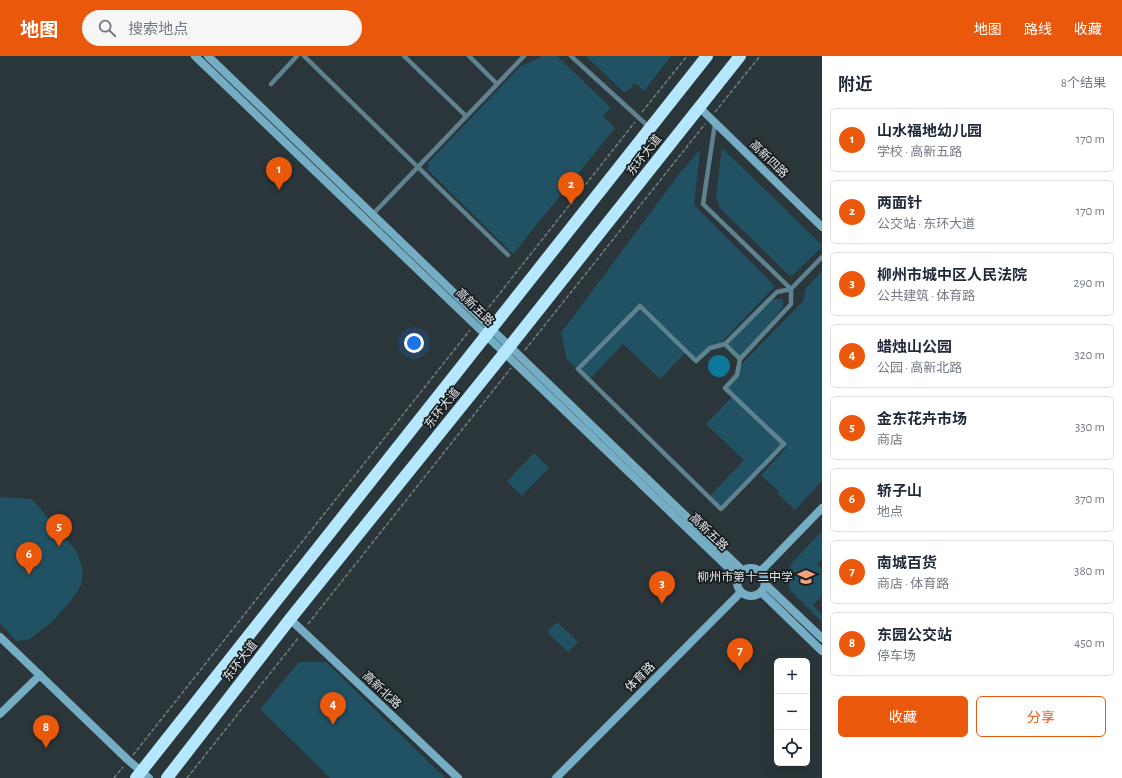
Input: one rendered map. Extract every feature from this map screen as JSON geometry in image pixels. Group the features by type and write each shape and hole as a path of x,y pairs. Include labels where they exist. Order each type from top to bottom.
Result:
{"highway":[{"name":"东环大道","path":"142,776 707,56"},
{"name":"东环大道","path":"167,778 290,619 508,350 740,56"}],"main road":[{"name":"高新五路","path":"196,56 478,321"},
{"name":"高新五路","path":"208,56 373,214 489,332 740,574"},
{"name":"高新四路","path":"699,107 822,227"},
{"path":"760,572 822,508"},
{"path":"752,568 760,572 765,579 765,584 761,592 757,595 748,596 741,592 737,586 740,574 752,568"},
{"path":"765,584 822,638"},
{"name":"体育路","path":"556,778 741,592"},
{"path":"761,592 822,650"},
{"name":"高新北路","path":"290,619 458,778"},
{"path":"0,637 128,760 142,776"},
{"path":"0,714 40,675"}],"lane":[{"path":"271,84 297,56"},
{"path":"304,56 508,255"},
{"path":"404,56 466,116"},
{"path":"469,56 497,84"},
{"path":"373,214 524,56"},
{"path":"571,56 650,128"},
{"path":"712,120 703,204 791,289 791,304 740,358 737,375 725,388 784,444 721,509 578,370 640,306 696,361 710,348 725,344 777,292 791,289 822,257"},
{"path":"725,344 740,358"}],"path":[{"path":"114,778 687,56"},
{"path":"187,778 518,359 712,120 760,56"}],"shaded area":[{"path":"542,56 557,56 610,107 603,116 615,128 513,254 428,170 428,163 521,66"},
{"path":"586,56 671,56 644,91 635,83 625,93"},
{"path":"722,148 822,245 822,247 791,277 720,208 716,196"},
{"path":"700,150 694,205 775,286 721,343 710,348 696,361 686,352 660,379 623,344 589,380 567,360 561,333 680,173"},
{"path":"822,271 822,481 795,510 778,494 779,492 761,475 786,448 783,444 721,509 709,497 744,460 706,424 733,396 725,388 737,375 742,364 803,301 806,288"},
{"path":"774,299 783,299 783,307 740,359 725,344"},
{"path":"719,355 727,358 730,366 727,374 719,377 711,374 708,366 711,358"},
{"path":"534,453 549,468 522,496 507,481"},
{"path":"0,497 32,499 77,552 83,571 81,585 72,599 51,623 28,640 16,641 0,623"},
{"name":"柳州市第十二中学","path":"822,531 822,559 817,564 822,569 822,596 813,605 822,615 822,622 789,589 791,564"},
{"path":"557,622 578,642 568,652 547,632"},
{"path":"299,662 326,662 445,778 330,778 260,709"}],"place":[{"name":"山水福地幼儿园","path":"279,190"},
{"name":"两面针","path":"571,205"},
{"name":"金东花卉市场","path":"59,547"},
{"name":"轿子山","path":"29,575"},
{"name":"柳州市第十二中学","path":"806,577"},
{"name":"柳州市城中区人民法院","path":"662,604"},
{"name":"南城百货","path":"740,671"},
{"name":"蜡烛山公园","path":"333,725"},
{"name":"东园公交站","path":"46,748"}]}
